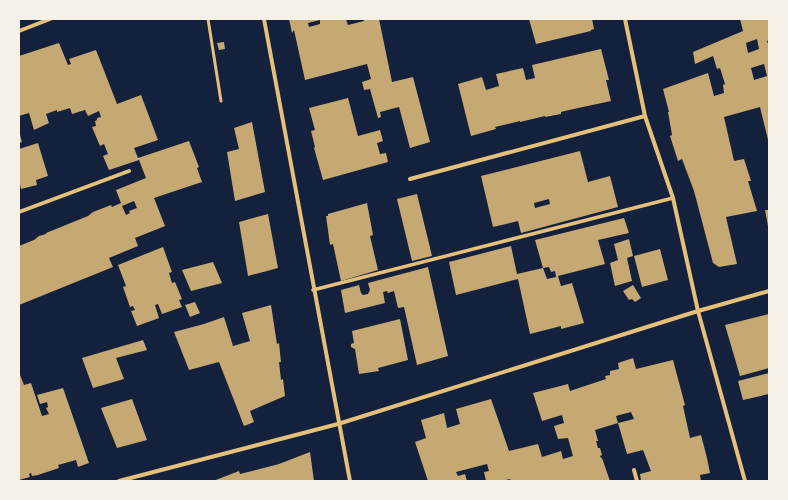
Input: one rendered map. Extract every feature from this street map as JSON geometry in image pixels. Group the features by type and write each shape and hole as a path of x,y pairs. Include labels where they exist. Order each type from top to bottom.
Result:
{"street":[{"path":"19,32 50,19"},
{"path":"264,19 338,424 350,481"},
{"path":"625,19 645,116 673,198 698,311 745,481"},
{"path":"410,179 645,116"},
{"path":"19,212 129,171"},
{"path":"314,290 673,198"},
{"path":"119,481 338,424 698,311 769,291"},
{"path":"634,470 637,481"}],"lane":[{"path":"208,19 221,101"}],"building":[{"path":"289,19 346,19 348,25 364,21 363,19 379,19 392,82 413,77 430,142 410,148 399,107 380,112 381,117 378,118 370,89 364,90 362,82 371,79 367,64 305,80 294,30 292,33","holes":["320,20 320,24 309,27 308,23"]},
{"path":"529,19 592,19 594,29 536,44"},
{"path":"740,19 769,19 769,40 767,41 769,47 769,144 760,107 724,117 734,161 744,159 751,181 748,181 757,211 726,217 737,264 719,267 713,263 694,191 682,159 678,161 670,136 672,135 669,112 663,89 708,73 714,96 724,93 723,85 725,84 720,68 717,69 713,56 695,64 693,52 743,31","holes":["757,39 759,49 748,53 746,43","764,64 767,76 754,80 751,68"]},
{"path":"224,42 225,49 219,50 217,43"},
{"path":"59,43 68,65 71,64 69,59 96,50 117,104 141,95 158,140 134,148 138,158 189,141 199,167 197,168 202,182 154,198 165,226 135,238 138,246 109,258 113,267 19,305 19,246 88,216 93,212 121,203 116,190 146,178 139,160 109,170 103,156 108,154 104,144 100,146 92,127 96,126 95,121 97,118 101,117 99,111 88,116 85,110 72,114 70,108 57,112 57,110 46,114 49,123 34,130 29,113 19,116 19,56","holes":["134,201 137,208 129,211 130,213 126,215 122,206"]},
{"path":"601,49 609,80 606,80 611,101 561,112 561,114 495,127 496,129 471,136 458,84 482,77 486,90 499,86 496,74 523,68 526,80 535,78 532,65"},
{"path":"348,98 358,136 380,130 383,141 377,143 380,154 386,153 388,162 323,180 314,148 311,131 315,130 309,108"},
{"path":"252,122 265,192 235,201 227,152 239,149 234,128"},
{"path":"19,131 22,142 19,143"},
{"path":"38,143 48,176 36,180 37,185 21,189 19,180 19,149"},
{"path":"580,151 588,182 610,176 618,207 521,233 518,221 493,227 481,176","holes":["549,199 550,204 535,208 534,203"]},
{"path":"417,194 432,256 412,261 397,199"},
{"path":"367,203 373,235 370,236 378,270 341,281 333,244 330,245 326,216 328,216 328,214"},
{"path":"765,210 769,210 769,226 768,226"},
{"path":"268,214 278,268 248,276 239,222"},
{"path":"624,218 629,233 598,240 605,264 558,276 561,286 572,283 584,323 561,329 561,326 530,334 518,279 456,295 449,262 511,246 517,274 543,268 535,240","holes":["549,267 551,272 555,271 556,277 547,279 543,268"]},
{"path":"629,239 633,256 627,258 632,281 615,286 610,263 618,260 614,244"},
{"path":"163,247 172,272 169,273 172,283 175,282 182,299 179,300 182,307 162,314 158,304 155,305 159,318 137,326 131,311 135,310 133,306 130,307 123,287 126,286 118,265"},
{"path":"660,249 668,280 642,287 634,256"},
{"path":"213,262 222,283 191,291 182,270"},
{"path":"428,267 448,356 417,365 404,307 398,308 394,291 388,293 387,291 383,292 385,303 345,313 341,290 359,285 363,295 368,294 370,290 368,283"},
{"path":"633,285 641,298 635,302 632,299 629,300 623,291"},
{"path":"195,302 200,313 190,317 185,305"},
{"path":"271,305 277,344 279,343 281,380 283,379 285,396 250,411 254,422 244,426 219,362 189,370 174,332 224,317 233,346 250,341 242,313"},
{"path":"769,314 769,368 740,376 725,325"},
{"path":"400,319 408,360 378,368 379,371 359,374 355,349 351,347 351,344 354,343 352,331"},
{"path":"143,340 147,350 116,358 124,379 93,388 82,358"},
{"path":"633,358 636,369 673,360 685,405 683,406 690,438 701,435 710,473 700,475 701,481 641,481 640,474 651,471 643,450 627,454 618,423 595,430 598,441 596,441 602,455 600,456 610,481 511,481 510,479 502,481 486,481 484,472 489,471 487,464 456,472 458,476 465,474 467,481 428,481 415,442 426,438 421,420 444,413 447,428 460,424 456,409 491,399 509,451 538,444 542,457 561,451 563,459 573,456 568,438 558,439 554,426 564,423 562,415 542,421 533,393 568,384 570,391 606,379 605,376 610,375 610,371 619,369 618,363","holes":["631,412 634,419 618,423 616,416"]},
{"path":"769,373 769,394 743,400 738,381"},
{"path":"19,375 24,385 31,383 42,416 49,414 46,408 48,407 47,402 40,404 37,395 63,388 89,463 78,467 76,460 58,465 59,468 38,475 32,476 31,473 29,474 30,477 19,480"},
{"path":"132,399 147,440 117,448 101,408"},
{"path":"310,452 314,481 213,481 239,471 240,474 279,464"}]}
